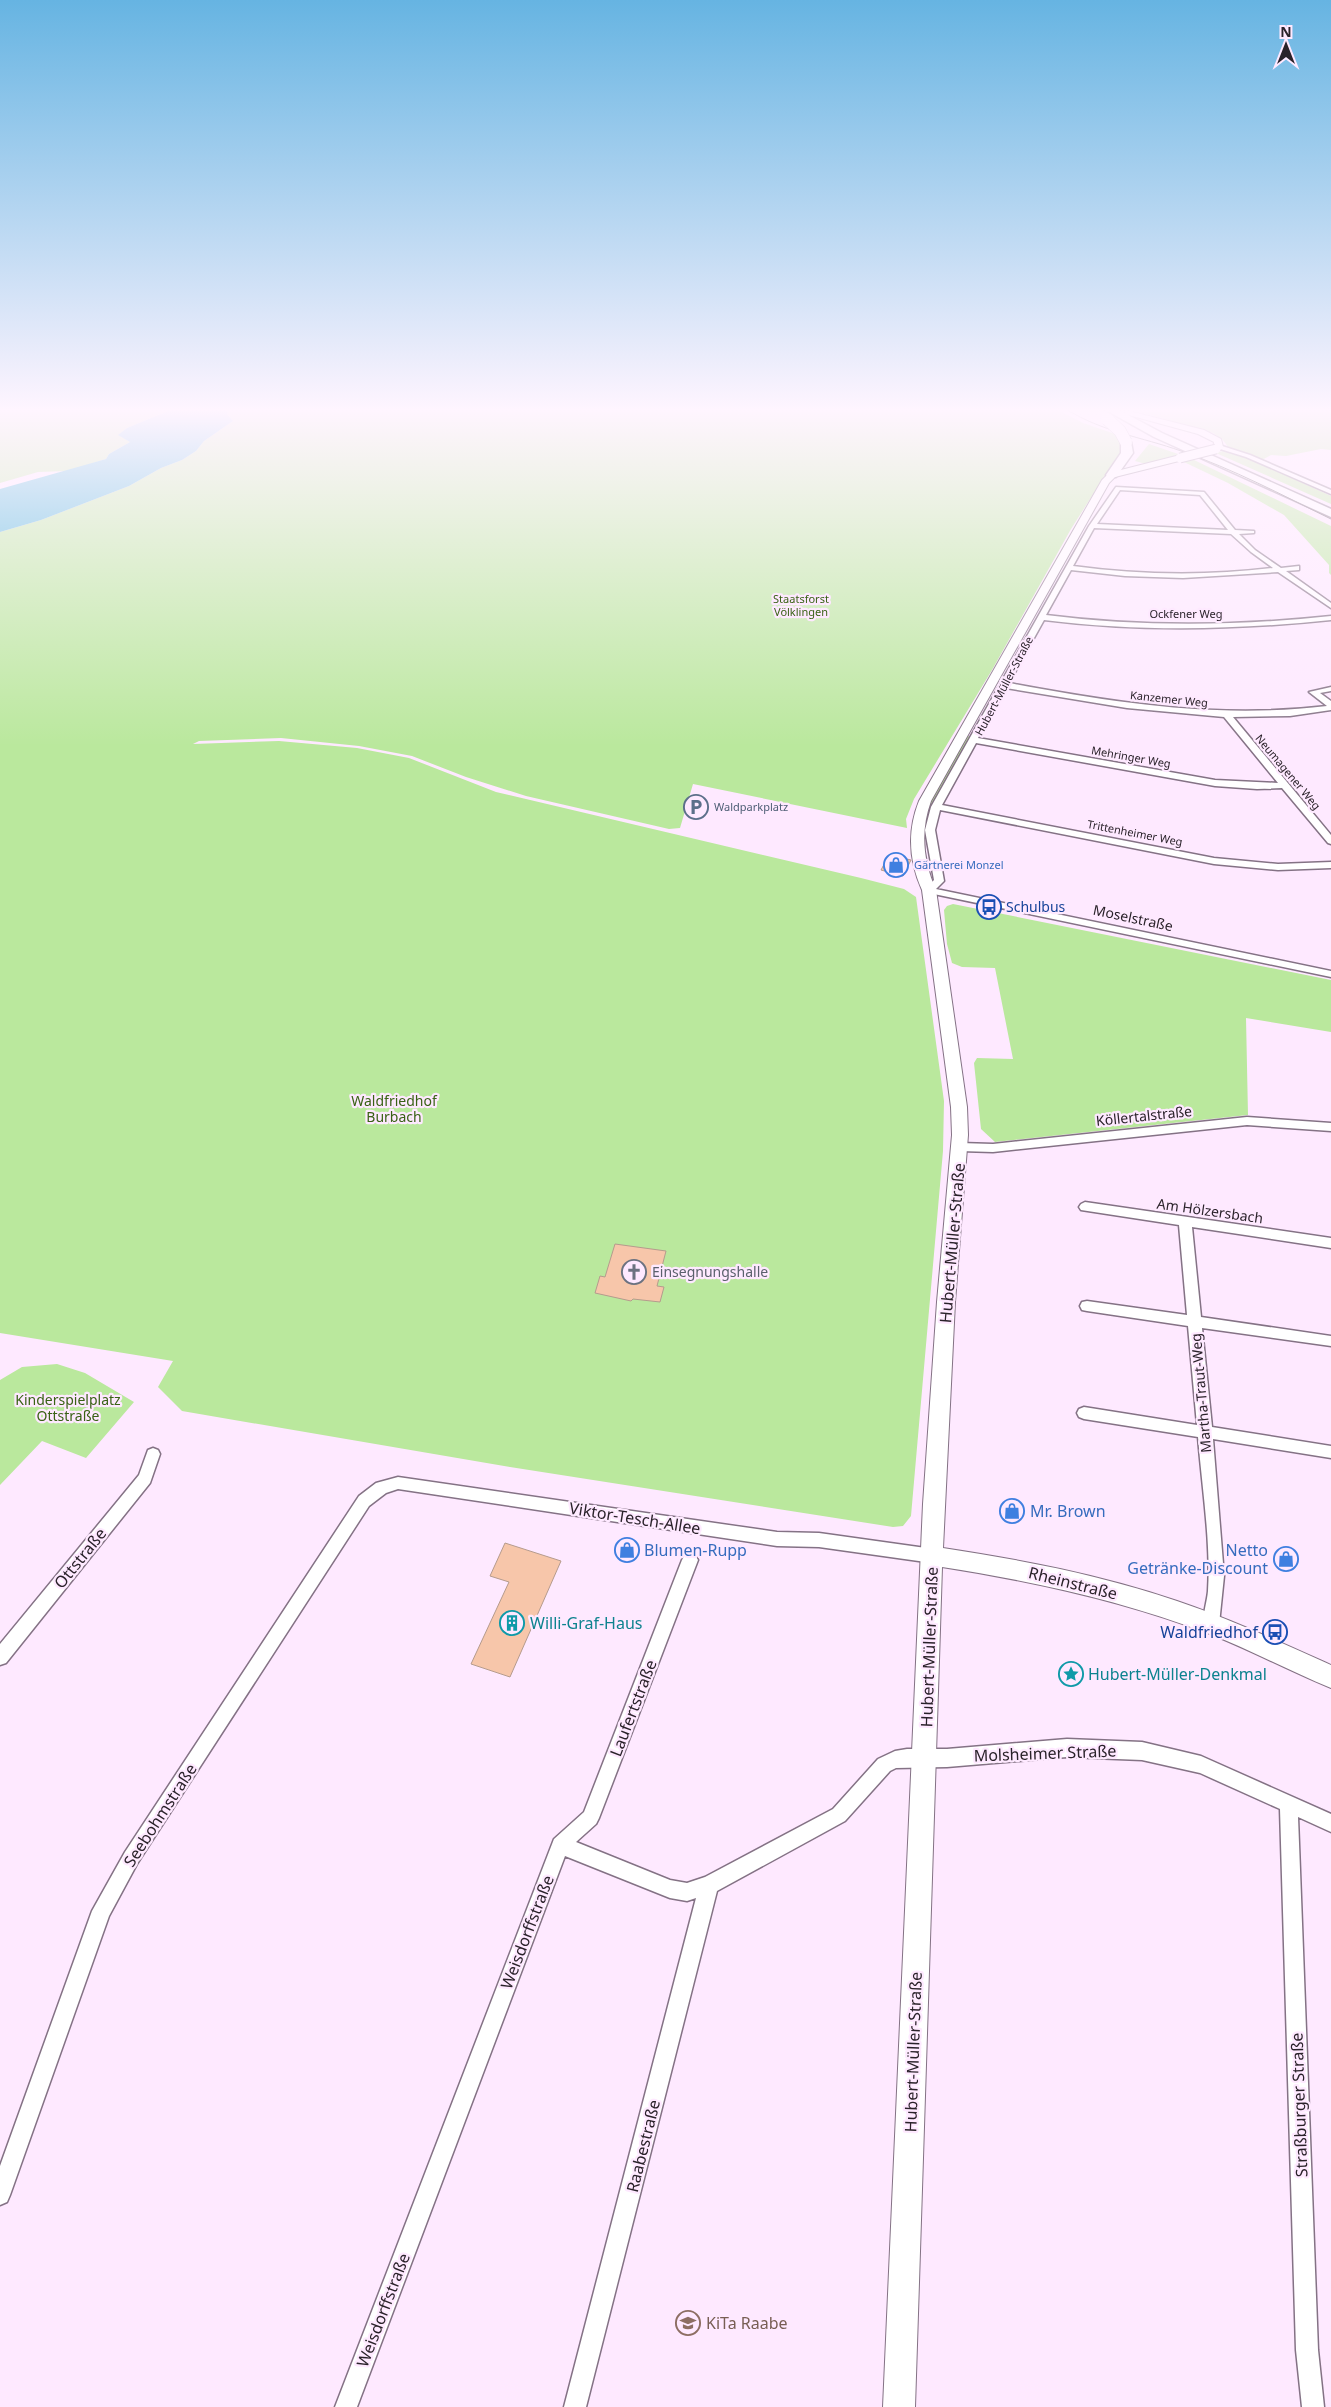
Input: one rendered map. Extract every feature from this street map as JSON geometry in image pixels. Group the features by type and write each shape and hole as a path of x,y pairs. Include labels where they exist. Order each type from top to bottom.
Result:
{"main road":[{"name":"Hubert-Müller-Straße","path":"899,2407 933,1556 946,1302 960,1146 959,1107 930,890 924,878 917,839 919,817 922,807 1084,521"},
{"name":"Rheinstraße","path":"933,1556 1048,1576 1164,1607 1211,1624 1331,1678"}],"street":[{"name":"Hubert-Müller-Straße","path":"930,890 938,884 940,879 930,830 936,807 1095,521"},
{"path":"1225,521 1253,551 1331,606"},
{"path":"1092,526 1160,531 1252,532"},
{"path":"1070,568 1165,574 1296,568"},
{"name":"Ockfener Weg","path":"1041,617 1174,626 1255,624 1331,618"},
{"name":"Kanzemer Weg","path":"1006,684 1150,710 1228,716 1289,714 1331,707"},
{"path":"1331,689 1313,692 1331,707"},
{"name":"Neumagener Weg","path":"1228,716 1331,841"},
{"name":"Mehringer Weg","path":"974,740 1215,783 1249,786 1285,785"},
{"name":"Trittenheimer Weg","path":"936,807 1214,861 1278,867 1331,865"},
{"name":"Moselstraße","path":"930,890 1331,974"},
{"name":"Köllertalstraße","path":"960,1146 994,1148 1256,1120 1331,1127"},
{"name":"Am Hölzersbach","path":"1085,1207 1331,1243"},
{"name":"Martha-Traut-Weg","path":"1185,1222 1205,1432 1215,1564 1215,1600 1211,1624"},
{"path":"1087,1306 1331,1340"},
{"path":"1084,1413 1331,1452"},
{"name":"Ottstraße","path":"0,1658 145,1478 153,1454"},
{"name":"Viktor-Tesch-Allee","path":"398,1483 777,1539 819,1540 933,1556"},
{"name":"Seebohmstraße","path":"0,2195 101,1911 136,1850 364,1501 380,1488 398,1483"},
{"name":"Laufertstraße","path":"560,1845 590,1818 690,1560"},
{"name":"Molsheimer Straße","path":"925,1759 1066,1748 1142,1750 1201,1764 1331,1822"},
{"path":"560,1845 670,1889 686,1892 709,1885 839,1815 884,1765 895,1760 925,1759"},
{"name":"Straßburger Straße","path":"1290,1803 1307,2350 1313,2407"},
{"name":"Weisdorffstraße","path":"346,2407 560,1845"},
{"name":"Raabestraße","path":"576,2407 709,1885"}],"green space":[{"name":"Waldfriedhof Burbach","path":"36,521 1076,521 992,670 914,799 906,819 907,828 693,784 680,828 669,829 526,796 466,777 412,756 359,746 281,738 199,741 193,744 279,741 357,748 409,758 496,792 861,878 904,889 916,897 944,1101 943,1151 911,1516 903,1526 893,1527 510,1467 182,1411 158,1387 173,1361 0,1333 0,532"},
{"path":"1290,521 1321,521 1331,526 1331,575 1329,573 1329,565"},
{"path":"967,736 972,737 932,809 927,807"},
{"path":"953,904 1331,980 1331,1032 1246,1018 1248,1115 995,1142 981,1129 974,1063 977,1058 1013,1059 995,968 962,967 952,963 947,944 944,910 947,906"},
{"name":"Kinderspielplatz Ottstraße","path":"57,1364 85,1373 134,1402 86,1458 42,1441 0,1485 0,1380 22,1367"}],"water":[{"path":"0,521 36,521 0,532"}],"building":[{"name":"Gärtnerei Monzel","path":"889,855 911,860 903,876 881,870"},
{"name":"Einsegnungshalle","path":"615,1244 666,1251 657,1286 664,1287 660,1302 633,1299 631,1301 595,1293 600,1276 605,1277"},
{"name":"Willi-Graf-Haus","path":"505,1543 561,1561 510,1677 471,1664 509,1582 490,1576"}],"place":[{"name":"Waldparkplatz","path":"696,807"},
{"name":"Gärtnerei Monzel","path":"896,865"},
{"name":"Schulbus","path":"989,907"},
{"name":"Einsegnungshalle","path":"634,1272"},
{"name":"Mr. Brown","path":"1012,1511"},
{"name":"Blumen-Rupp","path":"627,1550"},
{"name":"Netto Getränke-Discount","path":"1286,1559"},
{"name":"Willi-Graf-Haus","path":"512,1623"},
{"name":"Waldfriedhof","path":"1275,1632"},
{"name":"Hubert-Müller-Denkmal","path":"1071,1674"},
{"name":"KiTa Raabe","path":"688,2323"}],"park label":[{"name":"Staatsforst Völklingen","path":"801,605"}]}
